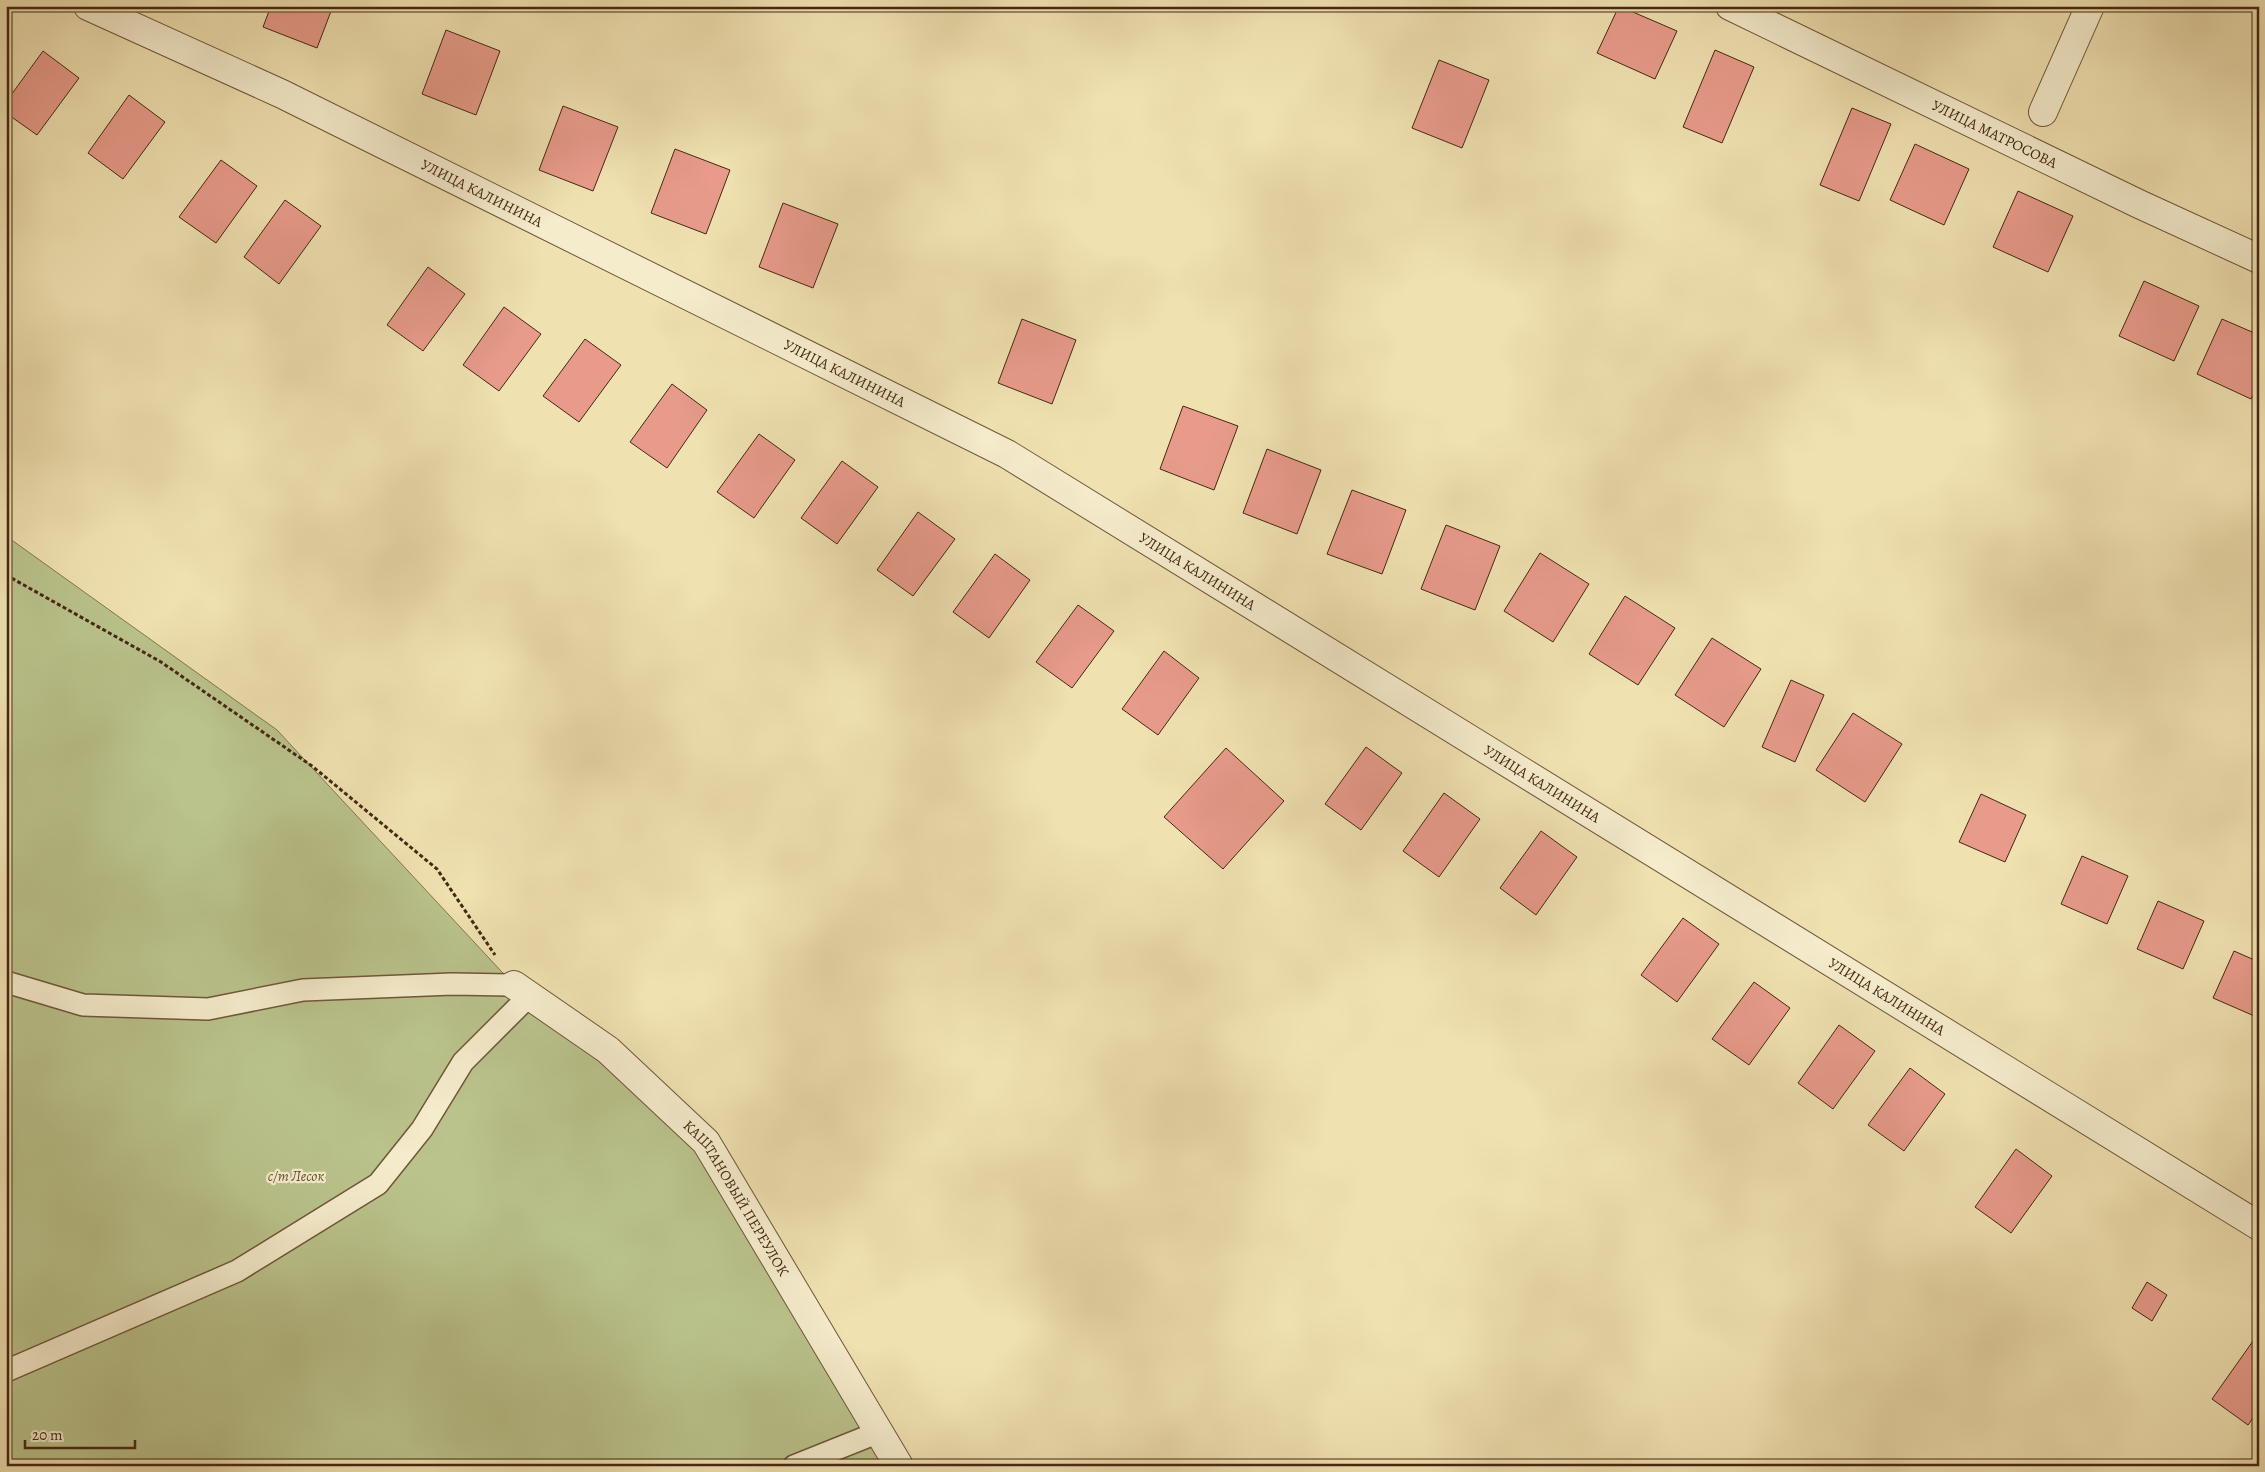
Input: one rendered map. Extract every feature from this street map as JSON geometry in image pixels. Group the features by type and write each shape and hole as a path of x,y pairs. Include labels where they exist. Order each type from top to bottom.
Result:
{"street":[{"name":"УЛИЦА КАЛИНИНА","path":"88,6 282,94 1007,454 2259,1226"},
{"name":"УЛИЦА МАТРОСОВА","path":"1730,6 2130,199 2259,259"},
{"path":"2043,112 2090,6"},
{"name":"КАШТАНОВЫЙ ПЕРЕУЛОК","path":"522,990 608,1050 706,1142 899,1466"}],"lane":[{"path":"12,989 83,1005 208,1009 302,990 452,984 522,990"},
{"path":"6,1371 237,1271 378,1184 422,1129 463,1062 522,990"},
{"path":"794,1466 879,1432"}],"path":[{"path":"6,575 161,662 312,766 437,868 522,990"}],"green space":[{"name":"с/т Лесок","path":"6,536 277,730 514,985 706,1142 899,1466 6,1466"}],"building":[{"path":"271,6 333,6 317,48 263,27"},
{"path":"1619,6 1677,31 1655,79 1597,53"},
{"path":"446,30 500,51 476,115 422,94"},
{"path":"1715,50 1754,67 1722,143 1683,127"},
{"path":"43,51 79,78 37,135 6,113 6,102"},
{"path":"1439,60 1489,80 1462,148 1412,128"},
{"path":"129,95 165,122 123,179 88,153"},
{"path":"563,106 618,127 593,191 539,170"},
{"path":"1852,108 1891,124 1859,201 1820,185"},
{"path":"1915,144 1969,169 1944,225 1890,200"},
{"path":"675,149 730,170 706,234 651,213"},
{"path":"221,160 257,186 216,243 179,217"},
{"path":"2018,191 2073,216 2048,272 1993,247"},
{"path":"285,200 321,226 279,284 244,257"},
{"path":"783,203 838,224 813,288 759,267"},
{"path":"428,267 465,294 423,351 387,325"},
{"path":"2144,281 2199,306 2174,361 2119,336"},
{"path":"504,307 541,334 499,391 463,365"},
{"path":"1022,319 1076,340 1052,404 998,383"},
{"path":"2222,319 2259,335 2259,384 2251,399 2197,374"},
{"path":"585,339 621,365 579,422 543,396"},
{"path":"672,384 707,410 667,468 630,442"},
{"path":"1183,406 1238,426 1214,490 1160,469"},
{"path":"759,434 795,460 754,518 717,492"},
{"path":"1267,449 1321,470 1297,534 1243,513"},
{"path":"842,461 878,487 837,544 801,518"},
{"path":"1352,490 1406,510 1382,574 1327,554"},
{"path":"918,512 955,539 913,596 877,570"},
{"path":"1446,525 1500,546 1475,610 1421,589"},
{"path":"1540,553 1589,584 1553,642 1504,611"},
{"path":"995,554 1030,580 989,638 953,612"},
{"path":"1625,596 1675,628 1638,685 1589,654"},
{"path":"1078,605 1114,631 1072,688 1036,662"},
{"path":"1712,638 1761,669 1724,727 1675,695"},
{"path":"1164,651 1199,678 1158,735 1122,709"},
{"path":"1791,680 1824,695 1795,762 1762,747"},
{"path":"1853,713 1902,744 1865,802 1816,770"},
{"path":"1366,747 1402,773 1361,830 1325,804"},
{"path":"1226,748 1284,801 1223,869 1164,817"},
{"path":"1444,793 1480,819 1439,877 1403,851"},
{"path":"1981,794 2026,815 2005,862 1959,842"},
{"path":"1541,831 1577,857 1536,915 1500,888"},
{"path":"2082,856 2128,876 2107,924 2061,904"},
{"path":"2158,901 2204,921 2183,969 2137,949"},
{"path":"1683,918 1719,944 1677,1002 1641,975"},
{"path":"2234,951 2259,962 2259,1018 2213,998"},
{"path":"1754,982 1790,1008 1749,1065 1712,1039"},
{"path":"1839,1025 1875,1051 1833,1109 1798,1083"},
{"path":"1910,1068 1945,1094 1904,1151 1868,1125"},
{"path":"2016,1149 2052,1176 2011,1233 1975,1207"},
{"path":"2147,1282 2167,1295 2152,1321 2132,1308"},
{"path":"2253,1341 2259,1345 2259,1410 2248,1425 2212,1399"}]}
